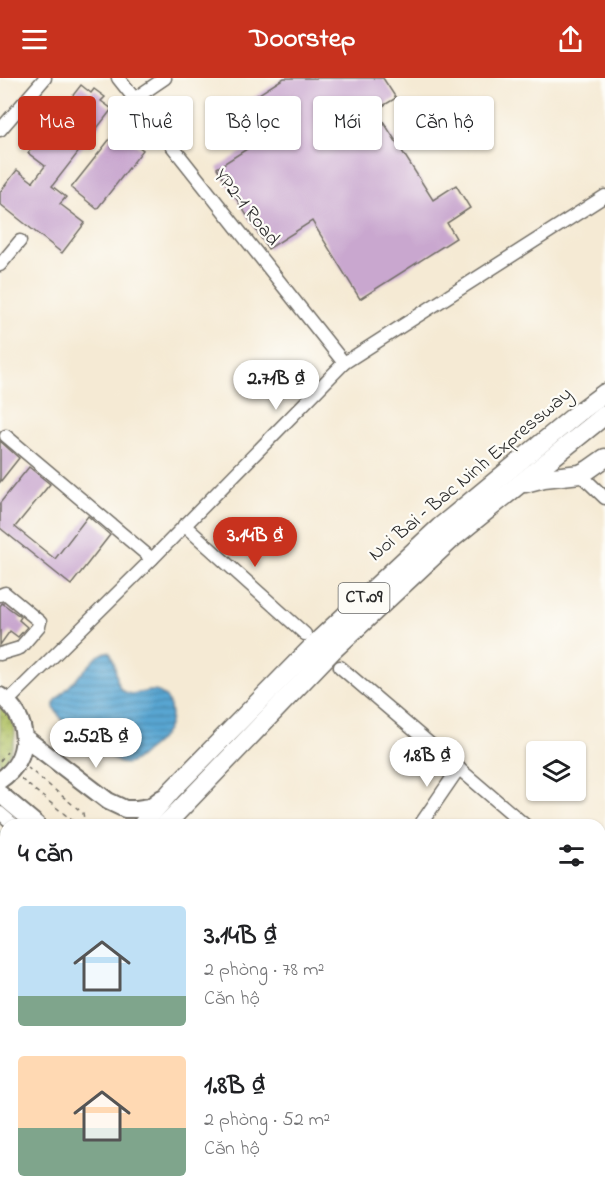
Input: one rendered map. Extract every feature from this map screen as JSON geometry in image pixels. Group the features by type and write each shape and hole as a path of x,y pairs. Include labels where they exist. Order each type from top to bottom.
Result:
{"highway":[{"name":"Noi Bai – Bac Ninh Expressway","path":"147,819 172,790 320,639 440,527 605,393"},
{"name":"Noi Bai – Bac Ninh Expressway","path":"171,819 332,651 454,537 605,416"},
{"path":"518,485 544,478 579,474 605,458"}],"main road":[{"path":"0,780 10,773 18,761 24,737 15,710 4,699"},
{"path":"24,737 108,801 125,809 150,807 172,790"},
{"path":"0,794 30,819"}],"street":[{"path":"0,130 45,78"},
{"name":"YP2-1 Road","path":"118,78 132,96"},
{"path":"138,96 165,78"},
{"name":"YP2-1 Road","path":"175,150 344,363"},
{"path":"4,699 152,559 344,363 605,196"},
{"path":"0,265 20,241"},
{"path":"6,436 152,559"},
{"path":"579,474 605,498"},
{"path":"184,525 305,634"},
{"path":"0,595 5,593 40,622 20,648 0,654"},
{"path":"340,667 518,819"},
{"path":"424,819 459,768"}],"path":[{"path":"0,761 9,747"},
{"path":"0,754 3,757"},
{"path":"28,768 83,813 83,819"},
{"path":"20,778 71,819"}],"green space":[{"path":"0,703 10,715 15,735 12,749 0,766"}],"water":[{"path":"106,652 112,656 118,683 122,690 133,694 157,692 163,695 170,706 169,726 163,736 137,759 126,764 118,762 111,756 97,732 69,727 54,707 57,699 98,656"}],"building":[{"path":"284,78 383,78 395,96 394,99 382,106 382,96 313,96 313,150 382,150 382,119 394,138 394,150 401,150 433,200 456,185 470,208 447,223 456,238 360,299 312,221 268,249 217,168 245,150 301,150 301,96 256,96"},
{"path":"81,85 91,93 94,89 105,97 101,101 108,106 108,114 96,130 96,96 72,96"},
{"path":"108,141 108,150 143,150 97,209 71,188"},
{"path":"30,150 80,150 52,186 66,197 60,204 85,223 62,253 0,204 0,192 17,170 33,182 45,166 28,153"},
{"path":"0,441 19,458 0,482"},
{"path":"29,467 50,484 15,527 55,559 88,516 110,535 71,585 0,528 0,503"},
{"path":"2,603 21,617 19,620 27,627 18,637 10,631 0,645 0,606"}]}
